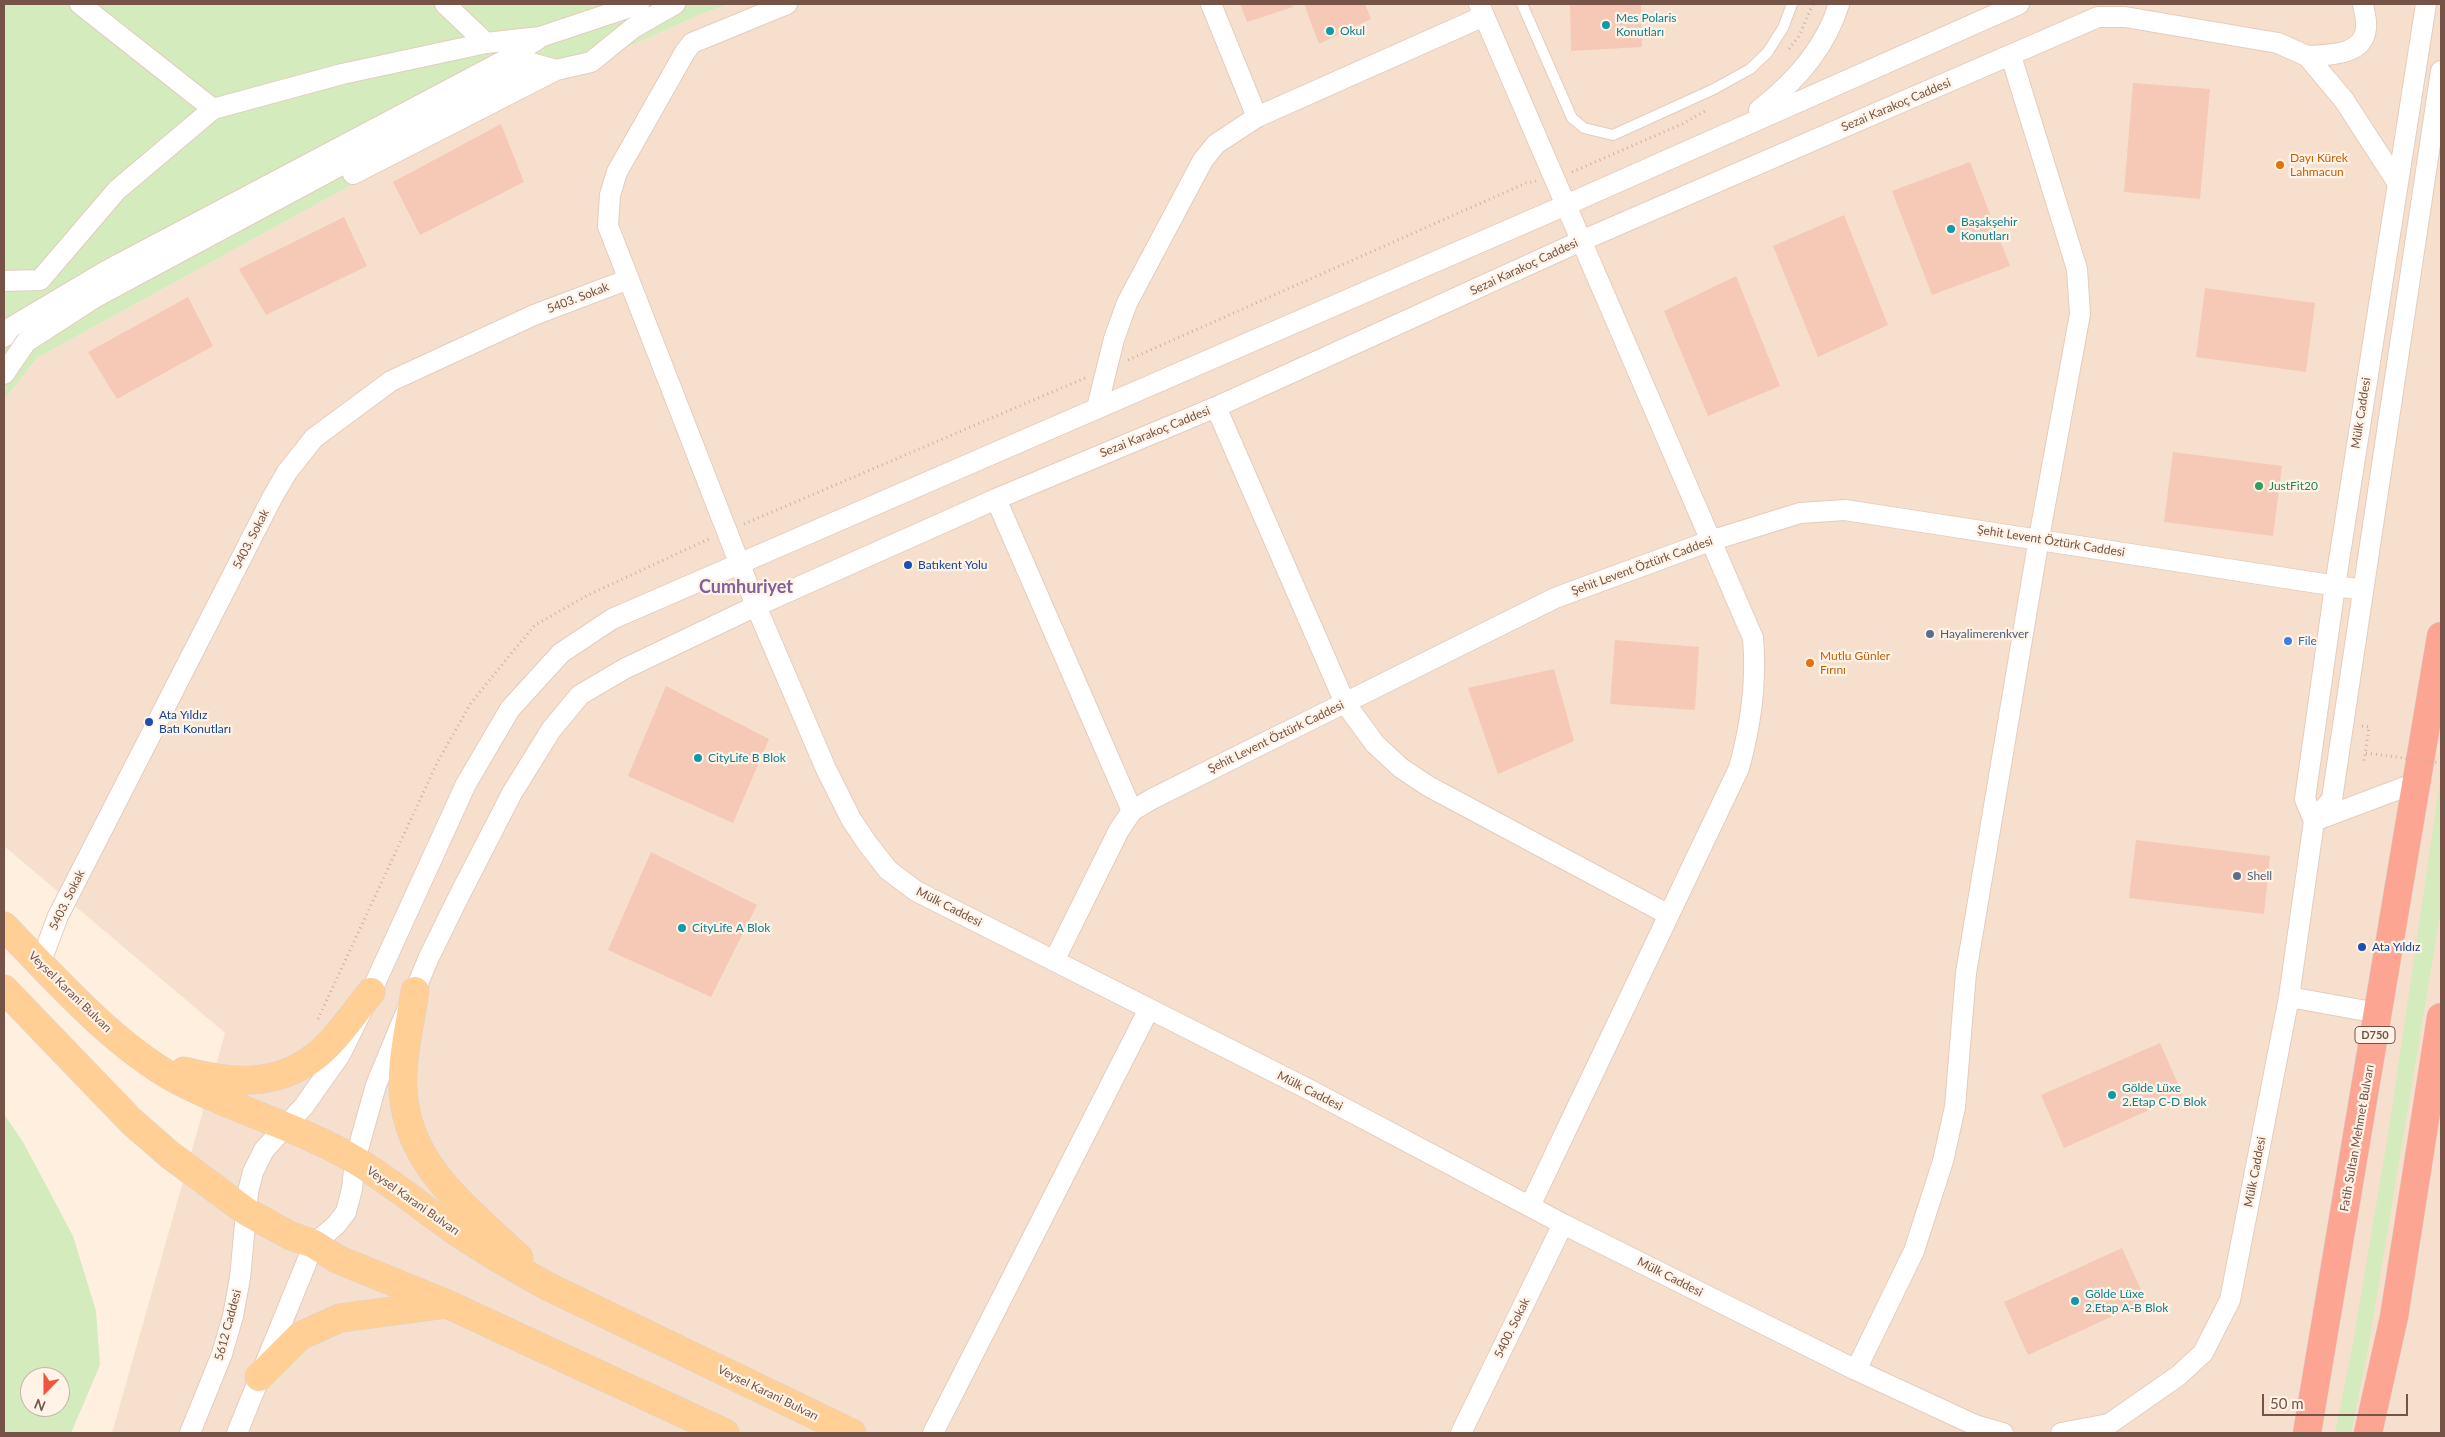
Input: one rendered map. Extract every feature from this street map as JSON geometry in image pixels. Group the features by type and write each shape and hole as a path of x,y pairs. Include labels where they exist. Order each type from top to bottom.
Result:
{"highway":[{"name":"Fatih Sultan Mehmet Bulvarı","path":"2307,1433 2418,782 2441,636"},
{"path":"2368,1433 2394,1317 2427,1132 2441,1017"},
{"path":"2388,1433 2394,1317"}],"main road":[{"name":"Veysel Karani Bulvarı","path":"4,926 93,1017 148,1062 188,1086 286,1127 355,1160 455,1231 548,1287 852,1433"},
{"path":"4,989 132,1121 170,1155 248,1212 291,1236 314,1244 337,1259 447,1304 725,1433"},
{"path":"148,1062 206,1077 250,1082 286,1074 316,1056 372,992"},
{"path":"415,992 403,1074 404,1102 411,1131 423,1157 447,1190 548,1287"},
{"path":"259,1377 300,1336 340,1318 447,1304"}],"street":[{"path":"80,4 213,109"},
{"path":"445,4 486,43"},
{"path":"4,281 40,280 117,190 213,109 342,74 486,43 540,37 639,4"},
{"path":"4,374 26,342 94,298 530,63 556,70 591,62 633,28 675,4"},
{"name":"Mülk Caddesi","path":"787,4 692,42 616,172 610,195 608,226 756,606 826,769 851,819 888,870 916,891 1306,1088 1563,1224 1856,1370 1975,1425 2003,1433"},
{"path":"1211,4 1257,117"},
{"path":"1731,131 1782,92 1810,60 1834,19 1838,4"},
{"path":"248,1212 248,1192 253,1172 264,1150 286,1127 340,1055 372,992 466,784 510,709 561,653 612,619 1566,205 2019,4"},
{"name":"Sezai Karakoç Caddesi","path":"2307,56 2340,55 2358,45 2366,29 2363,4"},
{"name":"Mülk Caddesi","path":"2061,1433 2109,1424 2178,1376 2203,1353 2230,1300 2289,997 2314,821 2305,799 2335,586 2426,4"},
{"path":"1097,408 1114,338 1127,303 1203,160 1216,144 1257,117 1482,10 1753,638 1755,666 1754,698 1748,736 1739,768 1530,1206"},
{"name":"Sezai Karakoç Caddesi","path":"355,1160 376,1085 415,992 458,898 512,794 551,730 580,695 624,669 756,606 996,499 1216,407 1581,241 2098,17 2125,17 2278,43 2307,56 2344,100 2397,182"},
{"path":"4,337 10,328 106,271 505,60 540,37"},
{"path":"1856,1370 1914,1252 1943,1161 1955,1108 1966,973 2039,538 2080,314 2078,269 2011,56"},
{"path":"2314,821 2332,799 2441,71"},
{"name":"5403. Sokak","path":"40,964 58,916 272,498 286,472 300,454 314,438 391,381 534,315 629,279"},
{"path":"1216,407 1345,702 1374,744 1401,768 1428,786 1669,915"},
{"path":"996,499 1132,811"},
{"name":"Şehit Levent Öztürk Caddesi","path":"1054,961 1119,830 1132,811 1152,799 1555,598 1710,541 1800,513 1846,510 2039,538 2363,590"},
{"path":"2314,821 2418,782"},
{"path":"2289,997 2378,1014"},
{"path":"933,1433 1149,1009"},
{"path":"237,1433 314,1244 336,1225 346,1212 352,1189 355,1160"},
{"name":"5612 Caddesi","path":"190,1433 222,1354 233,1316 240,1278 248,1212"},
{"name":"5400. Sokak","path":"1461,1433 1563,1224"}],"lane":[{"path":"1522,4 1572,118 1584,128 1614,135 1714,89 1750,69 1767,53 1778,36 1792,4"}],"path":[{"path":"1138,357 1526,183"},
{"path":"766,515 1060,388"},
{"path":"2361,734 2362,726 2369,727 2364,761"},
{"path":"2366,753 2441,763"}],"shaded area":[{"path":"730,4 2441,4 2441,1433 112,1433 225,1033 4,846 4,400 37,358 495,106 704,13"}],"green space":[{"path":"4,4 730,4 704,13 495,106 37,358 4,400"},
{"path":"2441,774 2441,909 2367,1355 2351,1433 2335,1433 2352,1349 2390,1122"},
{"path":"4,1114 23,1142 73,1236 96,1311 100,1365 71,1433 4,1433"}],"building":[{"path":"1240,4 1292,4 1293,7 1247,22"},
{"name":"Okul","path":"1304,4 1365,4 1371,19 1319,44"},
{"name":"Mes Polaris Konutları","path":"1570,4 1641,4 1642,47 1571,51"},
{"path":"2133,83 2210,89 2200,199 2124,192"},
{"path":"501,124 524,182 420,235 393,182"},
{"name":"Başakşehir Konutları","path":"1970,162 2010,266 1932,295 1892,191"},
{"path":"1844,215 1888,325 1818,357 1773,246"},
{"path":"344,217 367,266 266,315 239,269"},
{"path":"1736,276 1780,386 1708,416 1664,311"},
{"path":"2205,288 2315,303 2306,372 2196,357"},
{"path":"188,297 213,346 117,399 88,352"},
{"path":"2173,452 2282,466 2273,536 2164,522"},
{"path":"1615,640 1699,647 1695,710 1610,704"},
{"path":"1554,669 1574,741 1498,774 1468,688"},
{"name":"CityLife B Blok","path":"666,686 769,739 733,823 628,776"},
{"path":"2136,840 2270,856 2264,914 2129,898"},
{"name":"CityLife A Blok","path":"651,852 757,905 711,997 608,950"},
{"name":"Gölde Lüxe 2.Etap C-D Blok","path":"2160,1043 2183,1095 2064,1148 2041,1095"},
{"name":"Gölde Lüxe 2.Etap A-B Blok","path":"2122,1248 2146,1301 2028,1355 2004,1302"}],"place":[{"name":"Mes Polaris Konutları","path":"1606,25"},
{"name":"Okul","path":"1330,31"},
{"name":"Dayı Kürek Lahmacun","path":"2280,165"},
{"name":"Başakşehir Konutları","path":"1951,229"},
{"name":"JustFit20","path":"2259,486"},
{"name":"Batıkent Yolu","path":"908,565"},
{"name":"Hayalimerenkver","path":"1930,634"},
{"name":"File","path":"2288,641"},
{"name":"Mutlu Günler Fırını","path":"1810,663"},
{"name":"Ata Yıldız Batı Konutları","path":"149,722"},
{"name":"CityLife B Blok","path":"698,758"},
{"name":"Shell","path":"2237,876"},
{"name":"CityLife A Blok","path":"682,928"},
{"name":"Ata Yıldız","path":"2362,947"},
{"name":"Gölde Lüxe 2.Etap C-D Blok","path":"2112,1095"},
{"name":"Gölde Lüxe 2.Etap A-B Blok","path":"2075,1301"}],"district":[{"name":"Cumhuriyet","path":"746,587"}]}
